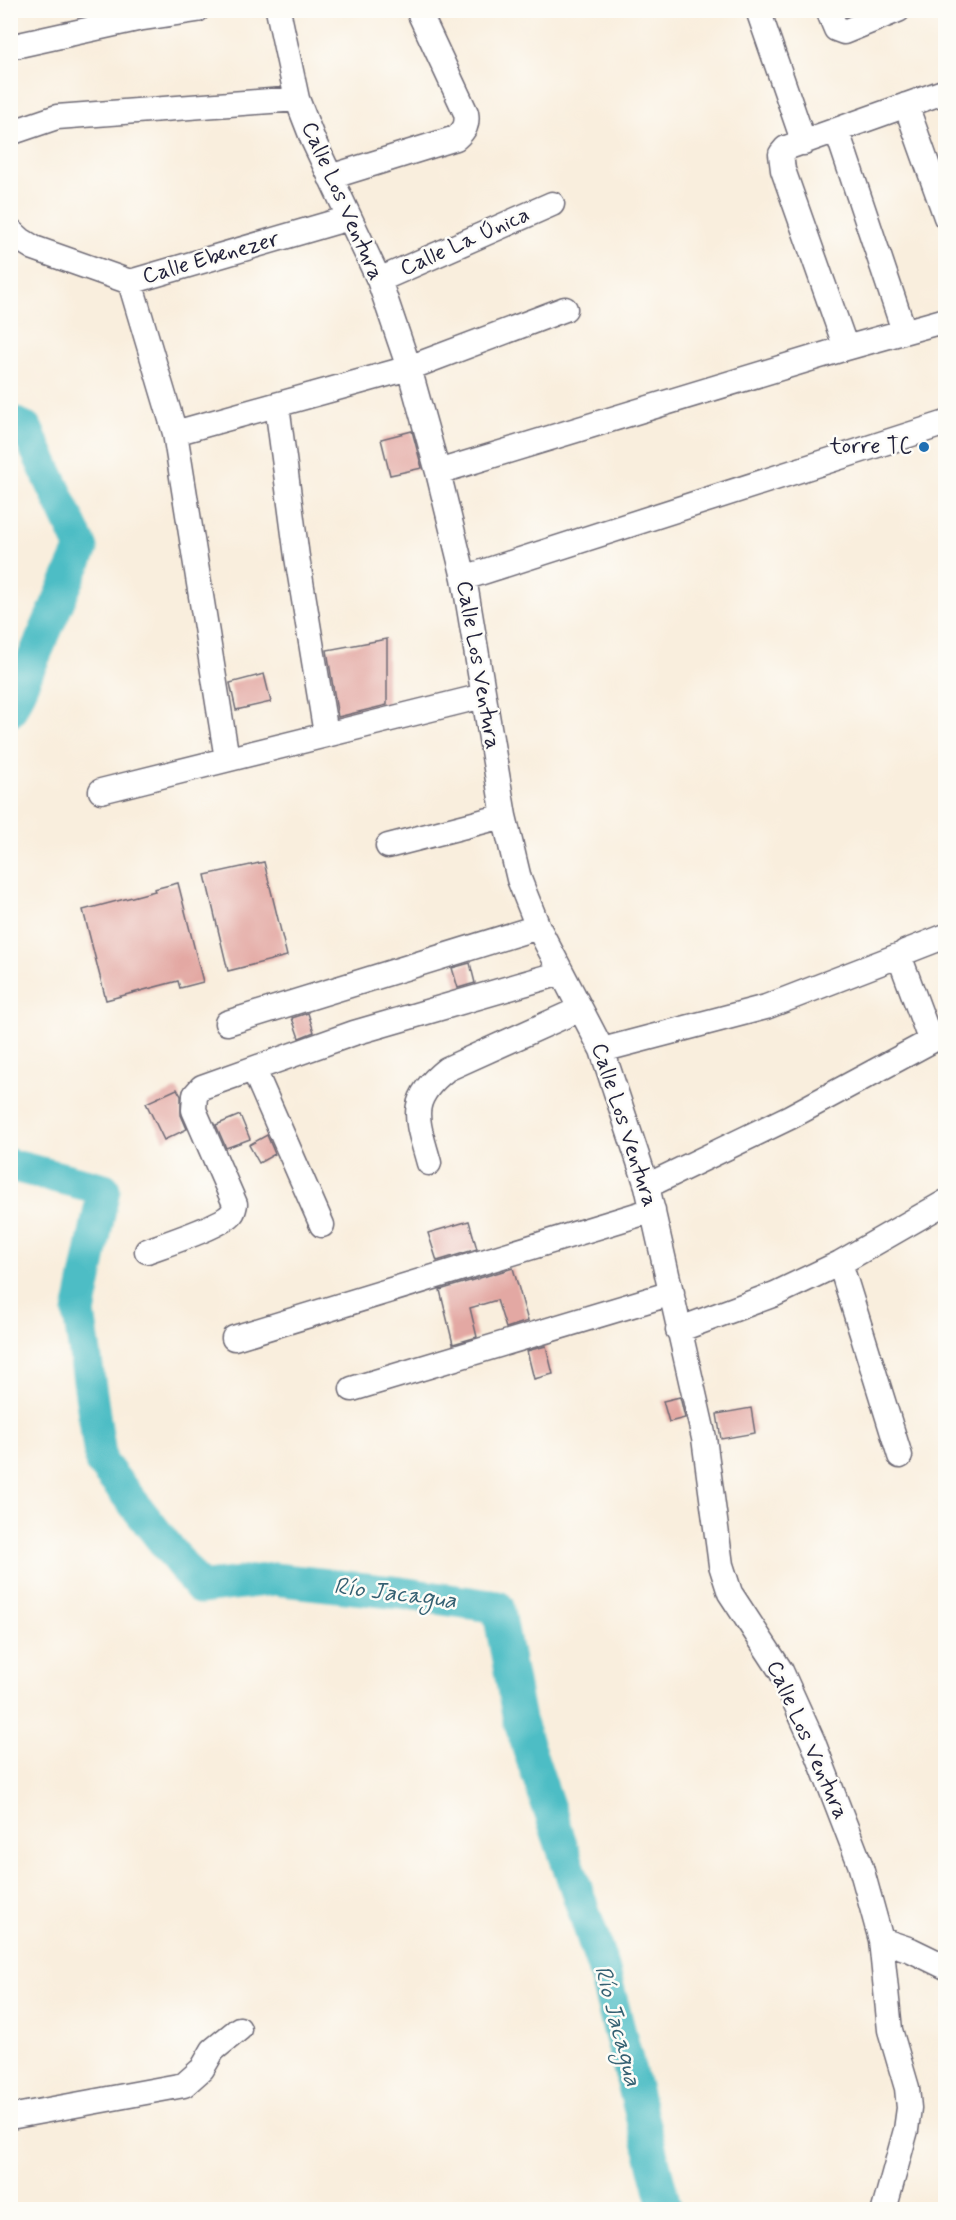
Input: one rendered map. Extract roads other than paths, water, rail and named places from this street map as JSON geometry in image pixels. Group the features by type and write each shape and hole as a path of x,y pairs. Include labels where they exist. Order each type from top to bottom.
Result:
{"street":[{"path":"10,47 137,15 197,10"},
{"name":"Calle Los Ventura","path":"278,10 297,99 330,177 379,280 409,368 438,472 464,578 504,816 519,879 538,927 602,1050 653,1210 704,1438 725,1581 730,1593 781,1671 813,1743 860,1864 881,1940 890,2030 907,2088 909,2108 906,2130 884,2210"},
{"path":"330,177 456,138 463,132 467,122 466,113 418,10"},
{"path":"758,10 804,142"},
{"path":"828,10 836,29 844,32 898,10"},
{"path":"846,348 781,164 782,154 786,148 945,91"},
{"path":"10,133 57,117 297,99"},
{"path":"906,105 945,217"},
{"path":"837,131 904,331"},
{"name":"Calle La Única","path":"379,280 552,204"},
{"name":"Calle Ebenezer","path":"14,241 130,282 349,218"},
{"path":"130,282 175,433 227,759"},
{"path":"175,433 409,368 565,309"},
{"path":"438,472 904,331 945,324"},
{"path":"277,405 297,557 326,734"},
{"path":"464,578 945,423"},
{"path":"101,791 483,696"},
{"path":"388,846 504,816"},
{"path":"227,1023 538,927"},
{"path":"602,1050 766,1007 945,936"},
{"path":"646,1186 790,1117 938,1036 900,961 903,954"},
{"path":"147,1251 206,1228 233,1213 235,1204 194,1110 195,1095 202,1087 354,1033 561,973"},
{"path":"429,1163 418,1120 419,1101 430,1082 447,1069 580,1009"},
{"path":"254,1070 322,1225"},
{"path":"678,1330 775,1294 840,1263 945,1202"},
{"path":"234,1338 653,1210"},
{"path":"840,1263 900,1456"},
{"path":"352,1389 672,1293"},
{"path":"881,1940 911,1950 945,1967"},
{"path":"10,2117 184,2085 202,2069 213,2050 239,2029"}],"waterway":[{"name":"Río Jacagua","path":"10,421 26,428 82,548 10,711"},
{"name":"Río Jacagua","path":"10,1165 104,1189 79,1313 101,1462 200,1588 274,1579 401,1593 498,1607 519,1720 603,1968 666,2210"}],"place":[{"name":"torre TC","path":"924,447"}]}
